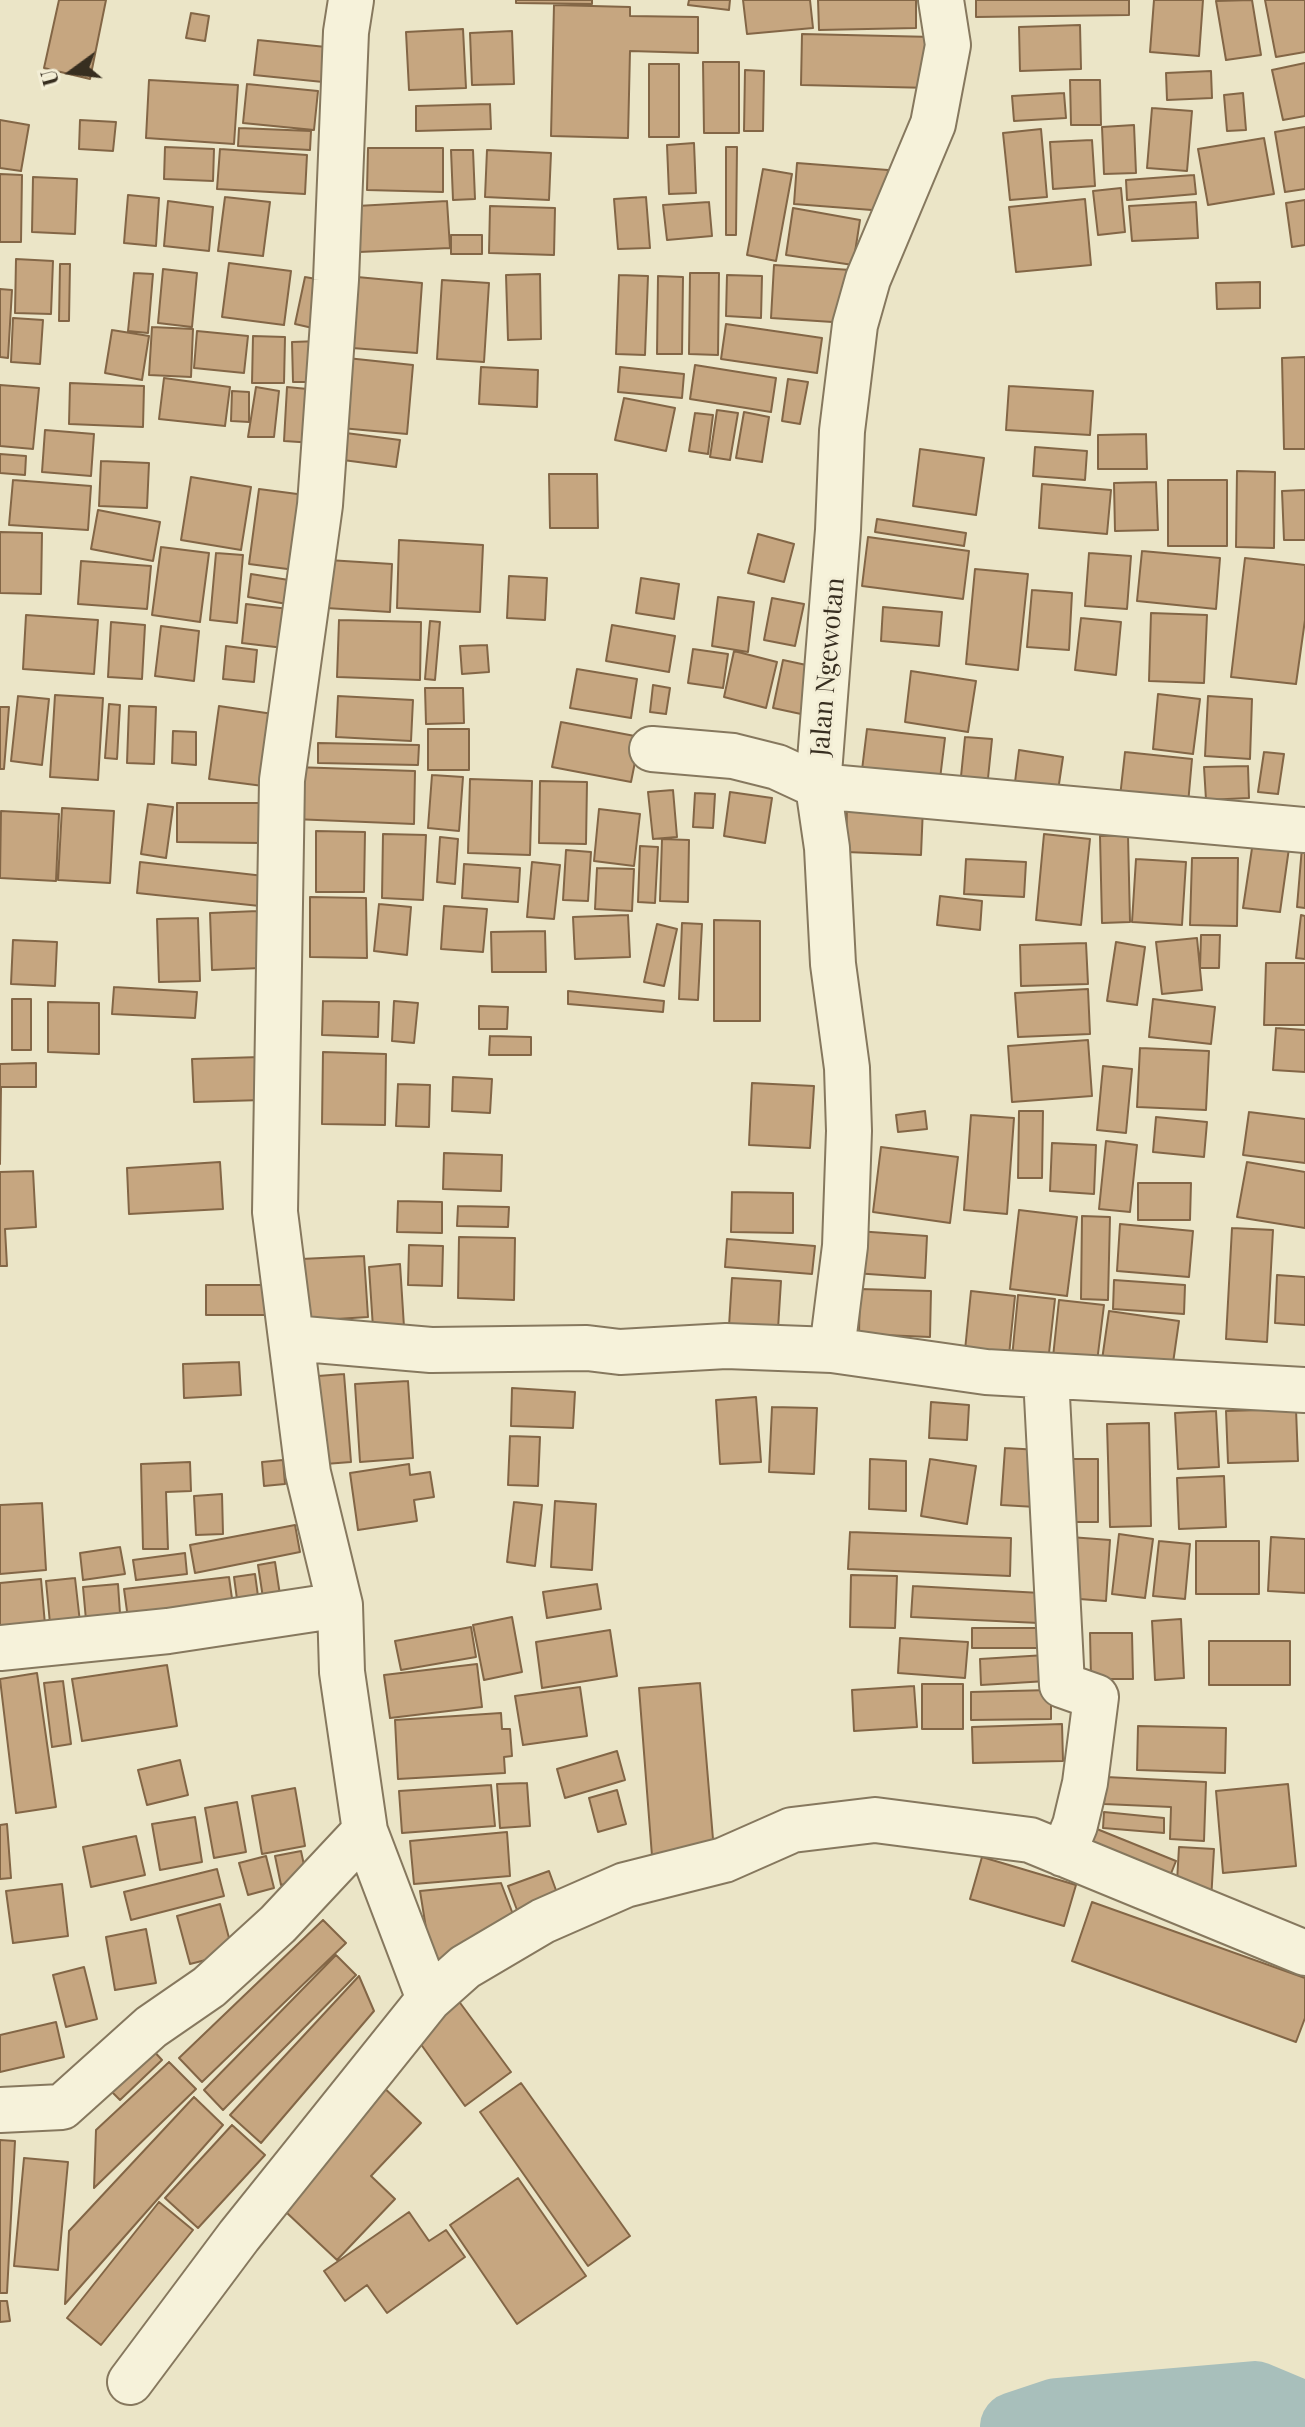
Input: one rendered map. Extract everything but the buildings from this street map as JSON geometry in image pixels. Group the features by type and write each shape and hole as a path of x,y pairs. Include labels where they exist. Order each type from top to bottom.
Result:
{"street":[{"path":"351,0 346,32 336,280 320,505 282,780 275,1212 308,1473 340,1605 342,1672 365,1831 429,1999"},
{"name":"Jalan Ngewotan","path":"832,1350 845,1246 849,1131 847,1068 833,964 827,848 818,786 851,351 868,279 933,124 948,45 941,0"},
{"path":"652,749 733,756 777,767 818,786 1305,830"},
{"path":"292,1338 431,1350 587,1348 620,1352 726,1346 832,1350 986,1372 1305,1390"},
{"path":"1046,1377 1062,1685 1096,1697 1085,1783 1075,1825 1063,1854"},
{"path":"0,1648 168,1631 340,1605"},
{"path":"130,2382 239,2236 429,1999 465,1967 543,1921 625,1885 724,1860 792,1830 875,1820 1030,1840 1305,1953"},
{"path":"0,2110 62,2107 151,2027 209,1987 278,1924 365,1831"}],"waterway":[{"path":"1015,2427 1057,2413 1255,2396 1305,2417"}]}
